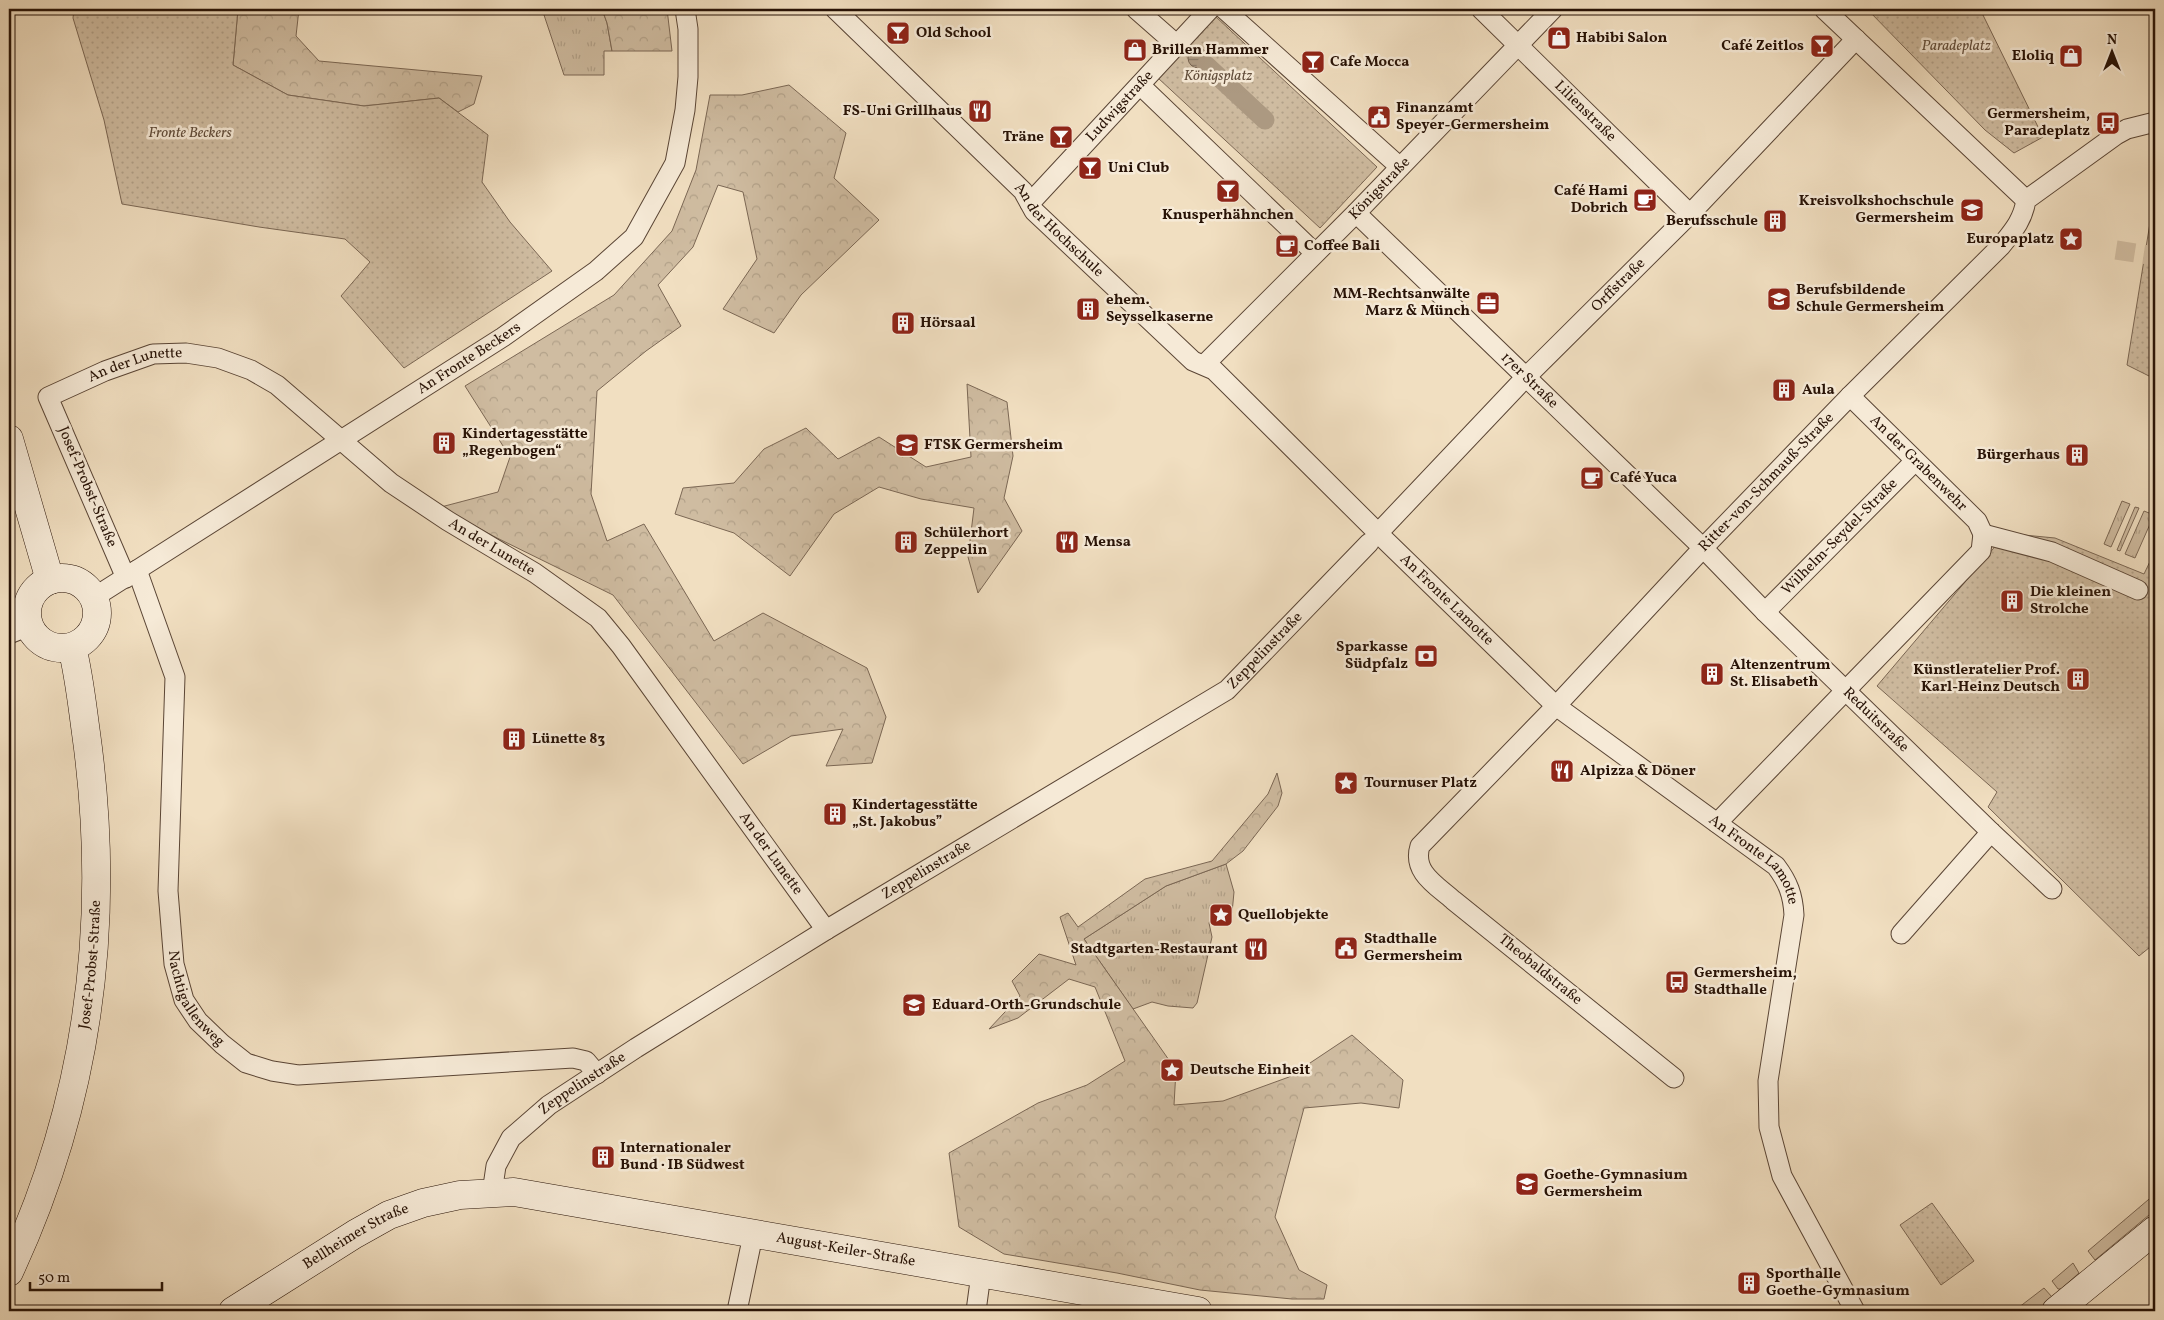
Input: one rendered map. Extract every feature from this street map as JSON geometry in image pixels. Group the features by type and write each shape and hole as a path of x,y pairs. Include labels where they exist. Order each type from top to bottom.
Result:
{"street":[{"name":"An Fronte Beckers","path":"94,598 503,337 596,271 634,237 675,163 685,110 688,77 688,28 685,9"},
{"name":"An der Hochschule","path":"835,9 1023,191 1034,211 1193,361 1214,370 1377,535"},
{"path":"1136,9 1177,45"},
{"name":"Ludwigstraße","path":"1030,203 1210,9"},
{"path":"1224,9 1400,167"},
{"name":"Lilienstraße","path":"1481,9 1690,214"},
{"name":"Königstraße","path":"1204,366 1356,213 1553,9"},
{"path":"1824,9 2026,200 2116,134 2127,129 2155,122"},
{"name":"Orffstraße","path":"1377,535 1525,378 1690,214 1856,39"},
{"path":"1140,85 1315,253"},
{"name":"Ritter-von-Schmauß-Straße","path":"1417,854 1420,846 1433,831 1556,706 1703,548 1850,396 1942,306 2015,230 2021,219 2026,200"},
{"name":"17er Straße","path":"1356,213 1703,548"},
{"name":"An der Lunette","path":"48,397 105,371 153,354 186,352 218,358 252,370 277,385 391,483 448,521 535,574 598,618 621,646 826,930"},
{"name":"An der Grabenwehr","path":"1850,396 1978,521 1984,534"},
{"name":"Josef-Probst-Straße","path":"48,397 131,574"},
{"path":"9,439 50,580"},
{"name":"Wilhelm-Seydel-Straße","path":"1765,612 1915,461"},
{"path":"1717,823 1981,552 1984,534 2052,552 2138,590"},
{"name":"An Fronte Lamotte","path":"1377,535 1556,706 1776,866 1791,890 1794,915 1768,1081 1769,1127 1782,1176 1855,1311"},
{"name":"Zeppelinstraße","path":"492,1193 496,1166 510,1138 549,1105 826,930 1227,690 1377,535"},
{"name":"Reduitstraße","path":"1703,548 1765,612 2052,889"},
{"name":"Nachtigallenweg","path":"131,574 175,677 168,891 174,964 184,1000 198,1021 222,1044 246,1063 272,1072 298,1075 573,1058 586,1062 597,1074"},
{"path":"71,579 88,589 94,598 97,609 94,627 83,641 72,647 52,647 19,630 26,615 30,599 40,585 50,580 71,579"},
{"name":"Josef-Probst-Straße","path":"9,1272 34,1214 68,1113 85,1029 95,944 96,856 92,771 77,666 72,647"},
{"path":"1901,934 1991,832"},
{"name":"Theobaldstraße","path":"1417,854 1420,868 1424,874 1453,900 1674,1078"},
{"name":"August-Keiler-Straße","path":"492,1193 514,1192 544,1197 1198,1311"},
{"name":"Bellheimer Straße","path":"232,1311 355,1234 389,1215 423,1203 460,1195 492,1193"},
{"path":"2056,1311 2155,1230"},
{"path":"737,1311 753,1234"},
{"path":"976,1311 980,1274"}],"green space":[{"name":"Fronte Beckers","path":"74,9 238,9 233,65 288,95 364,106 439,98 488,135 482,182 510,222 552,271 404,368 341,296 370,262 345,239 122,204 104,120 73,18"},
{"path":"238,9 299,9 296,36 319,61 482,76 474,104 458,112 439,98 364,106 288,95 233,65"},
{"path":"542,9 602,9 607,23 612,51 604,51 604,75 564,75"},
{"path":"602,9 667,9 672,51 612,51 607,23"},
{"name":"Paradeplatz","path":"1867,9 1980,9 2043,137 2014,153 1985,130"},
{"name":"Königsplatz","path":"1215,16 1377,167 1320,228 1158,78"},
{"path":"789,85 846,133 834,178 879,220 801,295 774,333 723,309 757,259 743,192 718,185 693,247 658,285 681,326 646,351 597,391 591,494 607,541 644,524 714,641 763,613 867,668 886,717 872,763 826,766 843,729 791,736 743,764 613,595 493,536 441,507 498,492 510,457 465,386 614,295 672,231 696,170 710,95 742,95"},
{"path":"2155,192 2155,379 2127,365"},
{"path":"967,384 1007,402 1013,456 1004,498 1022,531 978,593 968,557 974,508 921,499 879,487 834,514 790,576 734,533 675,514 683,488 734,483 764,449 806,428 838,459 879,437 926,467 971,457"},
{"path":"2122,501 2130,504 2111,547 2104,544"},
{"path":"2135,507 2139,508 2120,551 2117,550"},
{"path":"2144,511 2154,515 2135,558 2125,554"},
{"path":"2003,533 2055,538 2144,574 2155,551 2155,943 2139,956 1988,807 1997,792 1877,686 1993,549"},
{"path":"1277,773 1282,793 1278,806 1243,851 1226,864 1166,886 1084,939 1176,1070 1174,1105 1223,1101 1289,1077 1352,1035 1403,1080 1399,1108 1361,1103 1304,1108 1275,1217 1299,1270 1327,1285 1324,1299 1292,1299 1200,1290 1117,1273 1004,1254 959,1227 949,1153 1038,1103 1087,1085 1125,1061 1095,987 1069,979 1018,1018 989,1029 1020,996 1012,981 1039,954 1076,965 1060,917 1068,913 1078,927 1145,879 1212,861 1268,794"},
{"path":"1226,864 1234,892 1232,913 1221,908 1216,909 1209,923 1212,937 1197,1003 1193,1008 1168,1006 1152,1002 1133,1009 1084,939 1166,886"},
{"path":"2155,1194 2155,1210 2095,1260 2088,1251"},
{"path":"1932,1203 1974,1261 1941,1285 1900,1225"},
{"path":"2073,1263 2079,1273 2061,1289 2058,1289 2052,1281"},
{"path":"2044,1288 2052,1297 2037,1311 2014,1311"}],"shaded area":[{"path":"1198,48 1205,51 1208,58 1205,65 1198,68 1191,65 1188,58 1191,51"}],"waterway":[{"path":"1206,65 1265,120"}],"tunnel":[{"path":"2116,250 2155,256"}],"place":[{"name":"Old School","path":"898,33"},
{"name":"Habibi Salon","path":"1559,38"},
{"name":"Café Zeitlos","path":"1822,46"},
{"name":"Brillen Hammer","path":"1135,50"},
{"name":"Eloliq","path":"2071,56"},
{"name":"Cafe Mocca","path":"1313,62"},
{"name":"FS-Uni Grillhaus","path":"980,111"},
{"name":"Finanzamt Speyer-Germersheim","path":"1379,117"},
{"name":"Germersheim, Paradeplatz","path":"2108,123"},
{"name":"Träne","path":"1061,137"},
{"name":"Uni Club","path":"1090,168"},
{"name":"Knusperhähnchen","path":"1228,191"},
{"name":"Café Hami Dobrich","path":"1645,200"},
{"name":"Kreisvolkshochschule Germersheim","path":"1972,210"},
{"name":"Berufsschule","path":"1775,221"},
{"name":"Europaplatz","path":"2071,239"},
{"name":"Coffee Bali","path":"1287,246"},
{"name":"Berufsbildende Schule Germersheim","path":"1779,299"},
{"name":"MM-Rechtsanwälte Marz & Münch","path":"1488,303"},
{"name":"ehem. Seysselkaserne","path":"1088,309"},
{"name":"Hörsaal","path":"903,323"},
{"name":"Aula","path":"1784,390"},
{"name":"Kindertagesstätte „Regenbogen“","path":"444,443"},
{"name":"FTSK Germersheim","path":"907,445"},
{"name":"Bürgerhaus","path":"2077,455"},
{"name":"Café Yuca","path":"1592,478"},
{"name":"Schülerhort Zeppelin","path":"906,542"},
{"name":"Mensa","path":"1067,542"},
{"name":"Die kleinen Strolche","path":"2012,601"},
{"name":"Sparkasse Südpfalz","path":"1426,656"},
{"name":"Altenzentrum St. Elisabeth","path":"1712,674"},
{"name":"Künstleratelier Prof. Karl-Heinz Deutsch","path":"2078,679"},
{"name":"Lünette 83","path":"514,739"},
{"name":"Alpizza & Döner","path":"1562,771"},
{"name":"Tournuser Platz","path":"1346,783"},
{"name":"Kindertagesstätte „St. Jakobus”","path":"835,814"},
{"name":"Quellobjekte","path":"1221,915"},
{"name":"Stadthalle Germersheim","path":"1346,948"},
{"name":"Stadtgarten-Restaurant","path":"1256,949"},
{"name":"Germersheim, Stadthalle","path":"1677,982"},
{"name":"Eduard-Orth-Grundschule","path":"914,1005"},
{"name":"Deutsche Einheit","path":"1172,1070"},
{"name":"Internationaler Bund · IB Südwest","path":"603,1157"},
{"name":"Goethe-Gymnasium Germersheim","path":"1527,1184"},
{"name":"Sporthalle Goethe-Gymnasium","path":"1749,1283"}]}
